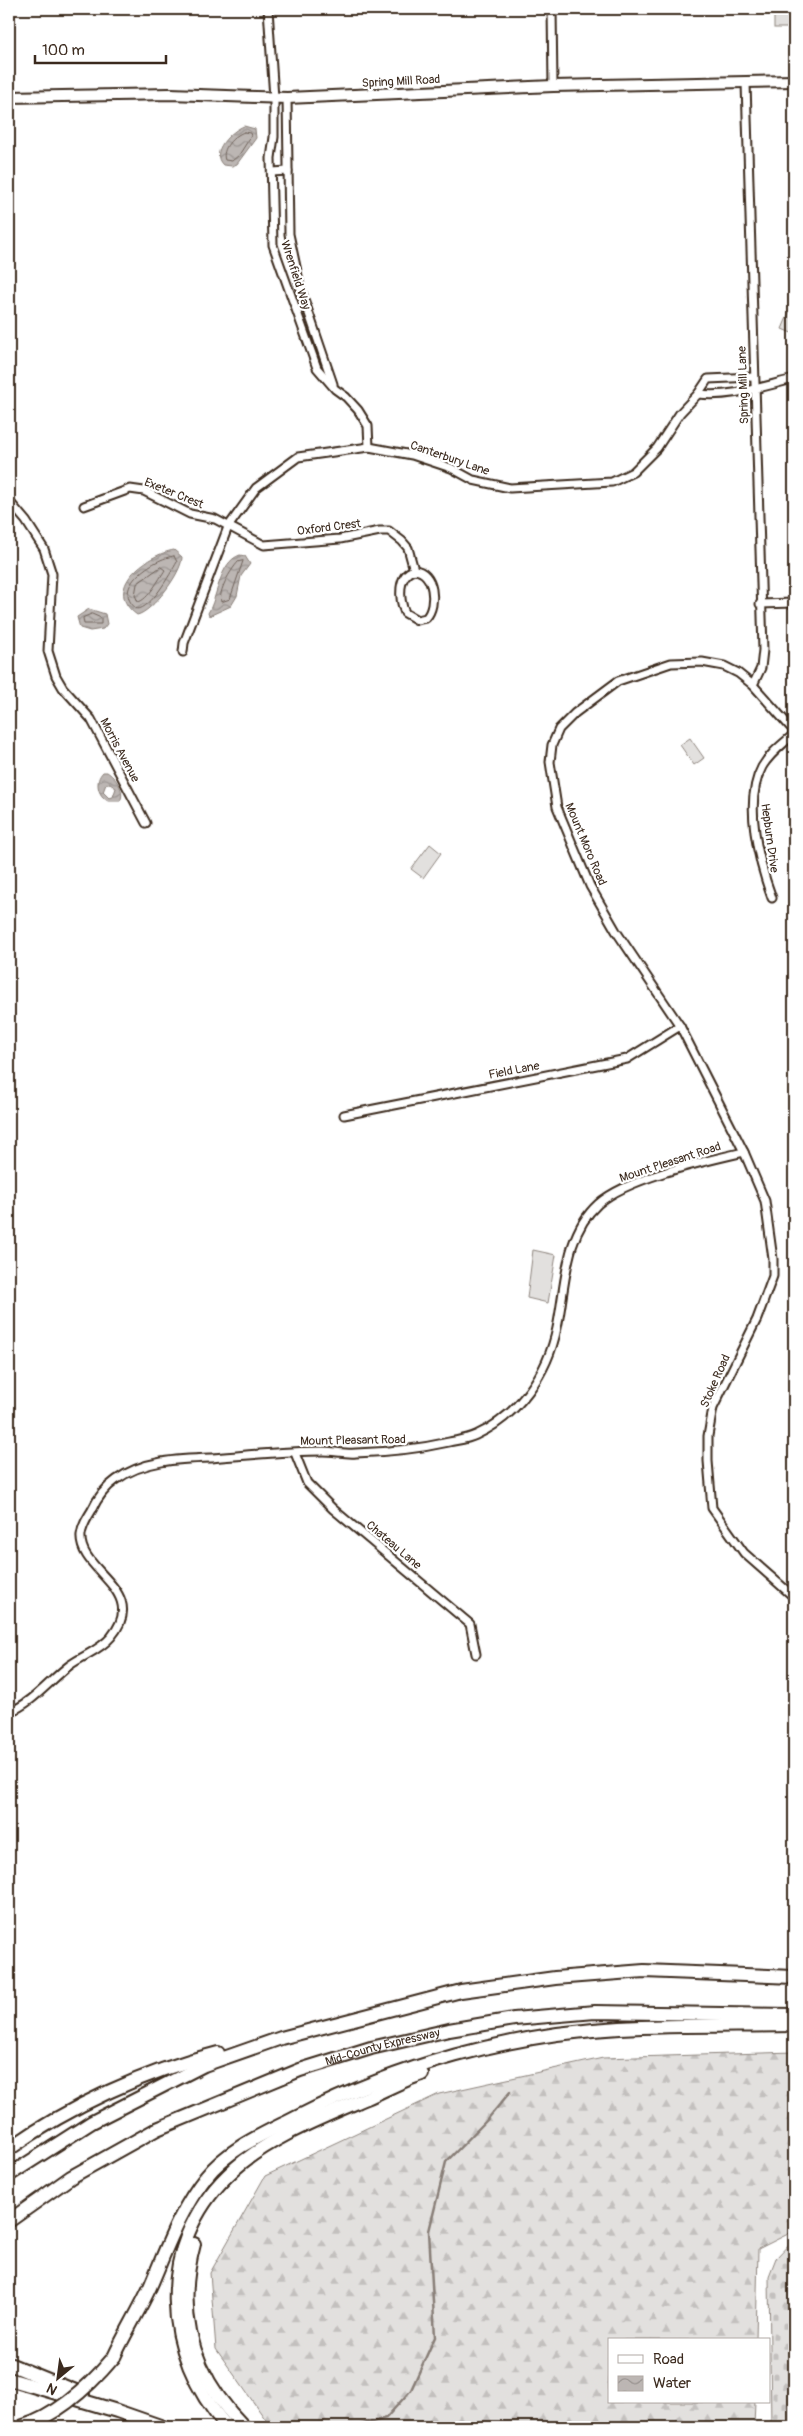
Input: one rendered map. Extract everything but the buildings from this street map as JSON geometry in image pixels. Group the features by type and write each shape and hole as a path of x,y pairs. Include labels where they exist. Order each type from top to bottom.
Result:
{"highway":[{"path":"9,2150 39,2128 127,2084 195,2059 461,1991 555,1978 644,1971 794,1977"},
{"name":"Mid-County Expressway","path":"9,2222 71,2177 157,2129 300,2070 371,2048 449,2030 505,2021 595,2012 794,2016"},
{"path":"21,2427 57,2410 79,2394 114,2357 150,2286 168,2239 184,2210 207,2176 240,2146 316,2107 385,2078 457,2054 529,2038 620,2028 794,2025"},
{"path":"9,2175 100,2118 204,2065 281,2038"},
{"path":"227,2427 212,2410 194,2382 182,2349 176,2321 175,2293 180,2263 197,2216 211,2194 229,2174 257,2153 306,2124 417,2075 517,2046 529,2038"},
{"path":"244,2427 228,2412 213,2391 198,2360 190,2337 186,2289 194,2245 203,2222 214,2201 232,2177 257,2153"},
{"path":"9,2364 159,2426"},
{"path":"9,2379 159,2426"}],"main road":[{"name":"Spring Mill Road","path":"9,97 170,94 287,98 553,86 794,81"}],"street":[{"name":"Wrenfield Way","path":"268,9 274,98 273,245 317,368 334,389 346,396 368,426 369,448"},
{"path":"552,9 553,86"},
{"name":"Spring Mill Lane","path":"746,83 760,604 763,650 762,668 753,685"},
{"name":"Wrenfield Way","path":"287,98 289,234 301,290 334,389"},
{"path":"274,137 287,136"},
{"path":"272,172 288,171"},
{"name":"Canterbury Lane","path":"183,652 184,642 228,527 256,488 298,457 369,448 412,456 451,468 472,480 510,488 612,482 633,472 657,448 680,413 698,394 708,379 754,377"},
{"path":"698,394 723,394 794,379"},
{"name":"Exeter Crest","path":"84,506 130,489 144,491 190,514 215,519 228,527"},
{"name":"Morris Avenue","path":"9,501 26,521 44,550 52,574 48,651 56,676 91,719 146,823"},
{"name":"Oxford Crest","path":"228,527 264,545 340,539 380,530 389,531 408,548 414,570"},
{"path":"414,570 424,572 430,579 432,605 432,610 426,618 417,620 405,613 401,583 405,574 414,570"},
{"path":"760,604 794,603"},
{"name":"Mount Moro Road","path":"744,1152 680,1026 616,932 590,886 557,807 551,777 552,745 559,729 575,713 618,681 646,670 671,664 702,662 724,666 738,673 753,685 794,732"},
{"name":"Hepburn Drive","path":"772,898 760,856 753,806 754,792 763,766 774,751 794,732"},
{"name":"Field Lane","path":"344,1115 627,1059 680,1026"},
{"name":"Mount Pleasant Road","path":"9,1712 25,1703 70,1665 95,1650 110,1638 118,1627 122,1612 121,1601 112,1584 86,1554 81,1535 84,1524 95,1503 116,1480 136,1468 173,1460 324,1451 354,1454 385,1450 412,1450 474,1436 496,1424 520,1403 534,1386 546,1364 557,1331 569,1256 585,1220 595,1207 617,1191 636,1182 744,1152"},
{"name":"Stoke Road","path":"744,1152 765,1201 773,1259 773,1276 757,1320 714,1408 708,1436 712,1508 744,1553 794,1597"},
{"name":"Chateau Lane","path":"295,1453 307,1483 333,1508 470,1624 476,1654"}],"green space":[{"path":"774,9 788,9 788,28 774,28"},
{"path":"794,301 794,334 782,329"},
{"path":"690,738 704,758 694,765 680,745"},
{"path":"430,844 441,853 423,878 411,869"},
{"path":"533,1250 556,1255 548,1303 527,1298"},
{"path":"794,2052 794,2231 758,2249 756,2338 608,2338 608,2404 755,2404 754,2427 275,2427 268,2423 216,2349 210,2273 265,2176 439,2094 603,2058"},
{"path":"794,2239 794,2427 771,2427 769,2276 776,2258"}],"water":[{"path":"244,126 255,129 256,138 237,164 232,166 223,165 219,160 219,154 223,142 233,132"},
{"path":"174,550 182,557 181,564 172,582 158,600 137,615 127,605 124,595 126,584 140,566 163,553"},
{"path":"240,555 245,556 250,564 241,576 237,596 231,606 209,616 208,613 223,572 233,559"},
{"path":"89,609 105,614 107,624 103,629 90,631 80,628 77,617"},
{"path":"103,772 107,772 113,777 121,789 120,801 108,801 102,796 98,788 100,776","holes":["106,784 116,788 113,797 109,798 103,792"]}],"waterway":[{"path":"353,2427 386,2418 411,2390 435,2337 429,2231 446,2162 486,2121 510,2092"}]}
